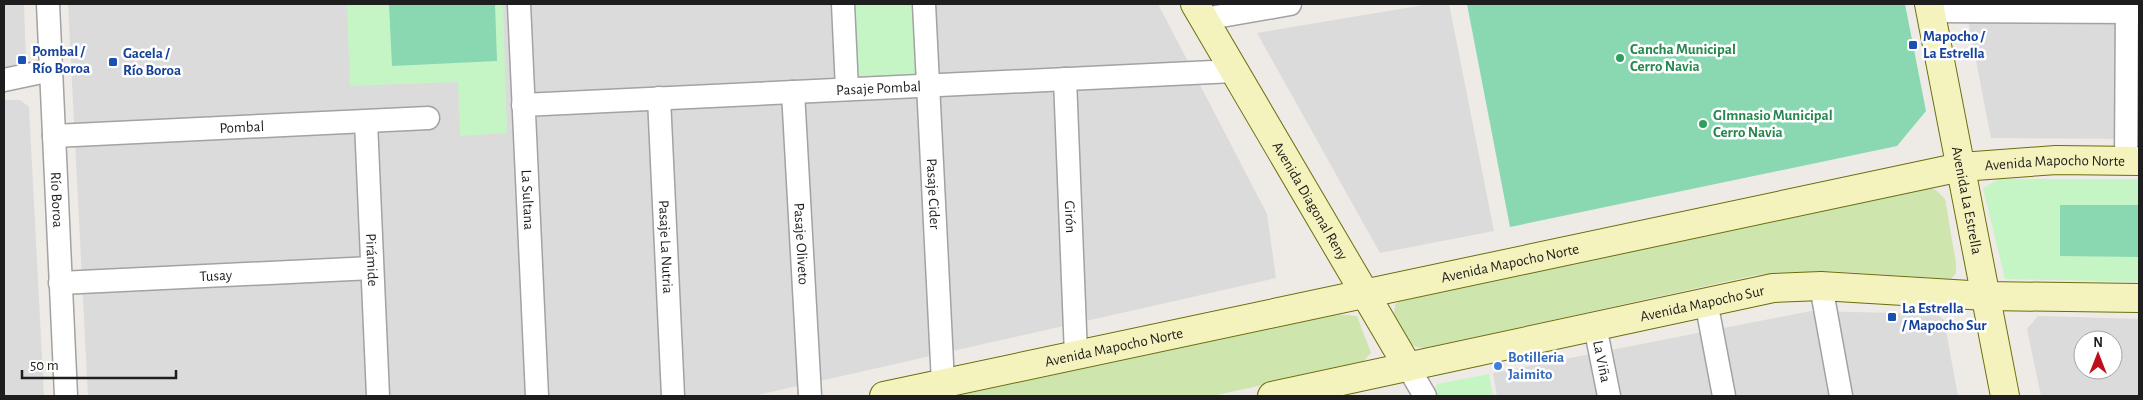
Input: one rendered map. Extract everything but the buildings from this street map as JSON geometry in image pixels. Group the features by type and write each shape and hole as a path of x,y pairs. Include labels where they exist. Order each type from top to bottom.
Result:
{"street":[{"name":"Río Boroa","path":"48,4 66,396"},
{"name":"La Sultana","path":"519,4 537,396"},
{"path":"843,4 847,89"},
{"name":"Pasaje Cider","path":"924,4 943,384"},
{"path":"1199,11 1290,4"},
{"path":"1930,8 2131,9 2133,161"},
{"name":"Avenida La Estrella","path":"1930,8 2005,396"},
{"name":"Avenida Diagonal Reny","path":"1199,11 1425,396"},
{"path":"4,80 50,70"},
{"name":"Pasaje Pombal","path":"524,104 1234,71"},
{"name":"Girón","path":"1065,79 1076,355"},
{"name":"Pasaje Oliveto","path":"793,92 810,396"},
{"name":"Pasaje La Nutria","path":"659,98 673,396"},
{"name":"Pombal","path":"54,136 428,118"},
{"name":"Pirámide","path":"366,122 378,396"},
{"name":"Avenida Mapocho Norte","path":"884,396 1961,166 2056,160 2133,161"},
{"name":"Tusay","path":"60,283 372,268"},
{"path":"1821,286 1841,396"},
{"name":"Avenida Mapocho Sur","path":"1272,396 1772,288 1821,286 1986,296 2139,298"},
{"path":"1706,301 1724,396"},
{"name":"La Viña","path":"1595,326 1609,396"}],"shaded area":[{"path":"4,4 24,4 26,62 20,66 4,67"},
{"path":"68,4 1158,4 1267,214 1276,278 753,396 88,396"},
{"path":"1430,4 1449,4 1494,231 1380,253 1257,33"},
{"path":"1965,4 2139,4 2139,139 1991,138"},
{"path":"4,100 20,100 29,107 44,396 4,396"},
{"path":"1811,311 1938,314 1944,320 1958,396 1497,396 1493,373"},
{"path":"2038,316 2139,319 2139,396 2041,396 2027,329"}],"green space":[{"path":"347,4 503,4 507,133 460,136 458,82 350,86"},
{"path":"389,4 495,4 497,61 392,66"},
{"path":"850,4 919,4 921,77 854,79"},
{"name":"GImnasio Municipal Cerro Navia","path":"1467,4 1905,4 1926,111 1897,146 1510,227"},
{"path":"1999,179 2139,179 2139,282 2005,279 1983,188"},
{"path":"1926,187 1936,190 1945,199 1956,263 1956,273 1951,279 1829,271 1756,275 1426,348 1417,347 1406,342 1394,315 1395,305 1403,298"},
{"path":"2060,205 2139,205 2139,257 2060,256"},
{"path":"1336,314 1357,316 1371,353 1361,364 1212,396 955,396"},
{"path":"1489,374 1493,396 1436,396 1433,391 1437,384"}],"place":[{"name":"Mapocho / La Estrella","path":"1913,45"},
{"name":"Cancha Municipal Cerro Navia","path":"1620,58"},
{"name":"Pombal / Río Boroa","path":"22,60"},
{"name":"Gacela / Río Boroa","path":"113,62"},
{"name":"GImnasio Municipal Cerro Navia","path":"1703,124"},
{"name":"La Estrella / Mapocho Sur","path":"1892,317"},
{"name":"Botilleria Jaimito","path":"1498,366"}]}
